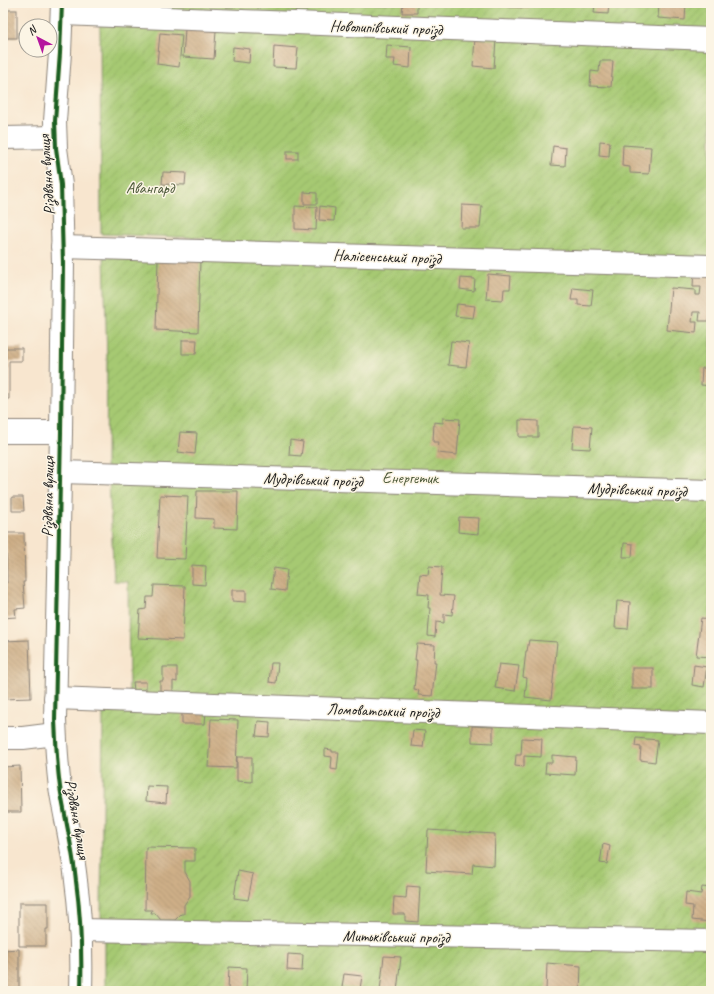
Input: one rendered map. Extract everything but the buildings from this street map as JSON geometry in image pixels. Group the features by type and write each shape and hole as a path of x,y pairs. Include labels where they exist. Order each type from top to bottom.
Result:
{"street":[{"name":"Новолипівський проїзд","path":"62,9 711,39"},
{"name":"Різдвяна вулиця","path":"62,9 55,121 55,137 61,185 62,247 61,432 55,734 60,788 76,880 80,930 81,991"},
{"path":"3,138 55,137"},
{"name":"Налісенський проїзд","path":"62,247 711,266"},
{"path":"3,432 61,432"},
{"name":"Мудрівський проїзд","path":"60,472 711,491"},
{"name":"Ломоватський проїзд","path":"55,698 711,723"},
{"path":"3,738 23,738 55,734"},
{"name":"Митьківський проїзд","path":"80,930 711,941"}],"green space":[{"name":"Енергетик","path":"107,3 711,3 711,991 105,991 105,943 101,917 103,708 129,693 128,582 114,581 109,482 106,465 107,360 104,255 205,257 206,238 101,234 100,24 107,8"}],"cycle path":[{"path":"62,3 55,121 56,148 61,185 63,263 55,720 60,787 75,869 79,908 81,991"}],"park label":[{"name":"Авангард","path":"150,187"}]}
